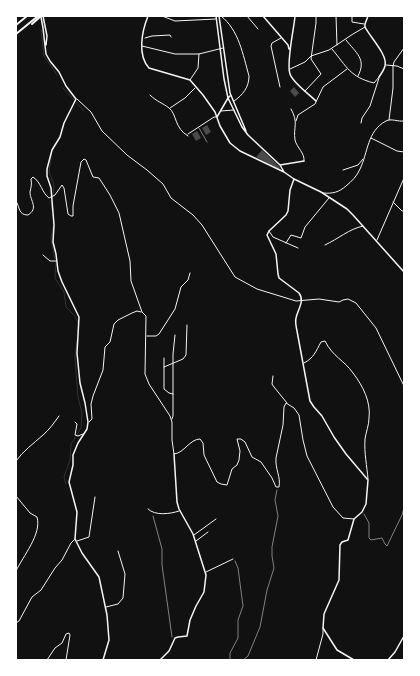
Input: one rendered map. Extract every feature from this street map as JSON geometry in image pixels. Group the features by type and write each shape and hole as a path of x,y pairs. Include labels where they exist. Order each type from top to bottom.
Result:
{"main road":[{"path":"16,24 26,16"},
{"path":"16,34 41,16"}],"street":[{"path":"41,16 46,49 50,61 59,72 66,86 76,100 91,112 102,131 127,155 163,184 171,198 193,215 202,225 235,277 257,289 296,301 319,299 339,302 348,299 356,303 376,328 404,386"},
{"path":"148,16 142,32 144,63 149,68 190,80 195,88 203,95 217,117 224,133 235,147 240,151 321,192 347,209 404,272"},
{"path":"162,16 175,21 218,19"},
{"path":"234,101 245,91 249,82 249,76 239,41 228,23 219,16 218,19 222,49 230,96 234,101 248,135"},
{"path":"247,16 258,29"},
{"path":"263,16 288,44 290,51"},
{"path":"295,16 290,51 290,75 316,101"},
{"path":"305,91 321,74 311,59 316,16"},
{"path":"336,16 337,45"},
{"path":"290,70 305,62 311,56 331,49 365,26 368,16"},
{"path":"331,49 347,69 357,77 374,83 379,77 386,65 382,52 365,26 352,22 352,17"},
{"path":"145,38 161,35 170,35 171,37"},
{"path":"280,87 271,46 272,43 282,37"},
{"path":"345,39 358,53 362,62 362,69 357,77"},
{"path":"142,46 175,54 199,54 222,49"},
{"path":"389,120 393,88 393,66 394,62 404,48"},
{"path":"222,49 224,79 228,98 242,127 248,135 280,165 284,172"},
{"path":"190,80 198,68 199,54"},
{"path":"386,65 404,69"},
{"path":"280,165 304,161 304,156 295,140 296,121 298,116 312,106 323,87 347,69"},
{"path":"361,123 362,118 370,106 379,77"},
{"path":"170,108 185,98 195,88"},
{"path":"150,95 161,104 170,108 181,132 188,135 214,116 217,117"},
{"path":"217,117 230,96"},
{"path":"76,100 64,123 60,137 52,150 47,169 47,176 51,188 54,225 53,242 58,271 79,317 77,353 80,384 88,422 87,428 78,442 73,455 73,465 69,482 77,512 76,540 82,553 98,577 106,607 109,640 103,660"},
{"path":"291,109 296,121"},
{"path":"220,111 234,110"},
{"path":"321,192 334,193 355,178 365,157 368,143 378,128 385,121 404,121"},
{"path":"371,138 404,152"},
{"path":"343,170 358,165 365,157"},
{"path":"16,201 22,213 28,215 31,212 34,204 30,191 32,184 31,179 33,177 38,182 46,197 55,195 60,187 63,186 68,214 73,216 73,206 81,162 84,159 86,160 93,177 99,178 110,195 118,213 130,261 131,281 142,312 146,316 144,374 171,419"},
{"path":"376,240 404,178"},
{"path":"294,179 290,190 288,211 267,235 276,254 279,278 300,292 302,301 296,319 308,394 314,407 322,416 334,437 368,480"},
{"path":"286,243 292,235 301,238 305,227 329,198"},
{"path":"393,201 402,212 404,211"},
{"path":"325,245 352,230 363,226"},
{"path":"269,231 273,237 298,248"},
{"path":"43,256 50,261 57,261"},
{"path":"146,336 156,336 159,334 175,309 181,288 188,280 190,273"},
{"path":"404,293 404,302"},
{"path":"88,422 92,419 91,404 103,370 105,347 110,342 114,324 118,320 132,313 137,311 142,312"},
{"path":"164,367 183,359 186,355 187,325"},
{"path":"160,660 178,637 187,636 193,613 204,592 206,572 196,542 177,502 171,419 173,416 173,364 176,335"},
{"path":"304,363 311,359 321,342 325,341 329,349 338,360 347,365 354,373 367,395 370,407 370,417 365,437 368,480 366,504 362,512 354,519 348,540 340,544 339,580 324,614 323,634 316,660"},
{"path":"164,358 164,389 173,394"},
{"path":"273,376 272,384 299,415 307,456 333,506 343,518 354,519"},
{"path":"278,487 280,479 275,463 283,425 284,407 286,403 288,404"},
{"path":"16,461 22,452 29,449 59,416"},
{"path":"75,422 77,426 75,435 78,436 83,434"},
{"path":"174,454 178,453 195,440 200,439 203,443 204,455 217,482 227,485 232,469 237,465 240,451 237,440 242,439 252,457 260,462 272,478 275,485 278,487"},
{"path":"16,496 30,513 37,517 38,521 34,539 16,571"},
{"path":"16,623 19,621 32,597 41,590 62,560 71,543 76,540 89,537 95,497"},
{"path":"148,509 152,512 172,513 180,511"},
{"path":"193,535 216,519"},
{"path":"196,542 208,532"},
{"path":"106,607 118,604 123,598 125,574 118,551"},
{"path":"206,572 233,559"},
{"path":"323,628 337,650 354,660"},
{"path":"47,660 55,648 62,643 66,634 69,633 70,635 66,660"},
{"path":"388,660 395,652 404,636"}],"lane":[{"path":"198,127 206,142"}],"path":[{"path":"243,660 248,656 260,627 274,568 272,547 278,516 275,500 278,487"},
{"path":"362,512 369,523 371,540 382,538 387,546 404,508"},
{"path":"152,512 162,549 162,565 173,642"},
{"path":"230,660 230,653 238,638 238,620 243,606 238,568 233,559"}],"building":[{"path":"294,87 299,93 295,97 290,91"},
{"path":"207,125 211,132 206,135 202,128"},
{"path":"197,131 201,138 196,141 192,134"},
{"path":"262,150 280,167 279,169 256,157"}],"waterway":[{"path":"41,30 44,56 57,75"},
{"path":"63,88 84,111"},
{"path":"52,151 49,172 54,185 53,195"},
{"path":"51,200 52,211"},
{"path":"53,227 51,238 55,259"},
{"path":"56,262 55,278 64,292 66,307 75,316 78,323"},
{"path":"66,484 64,477 70,460 71,444 81,428 82,413 78,397 75,357 77,341"}]}
